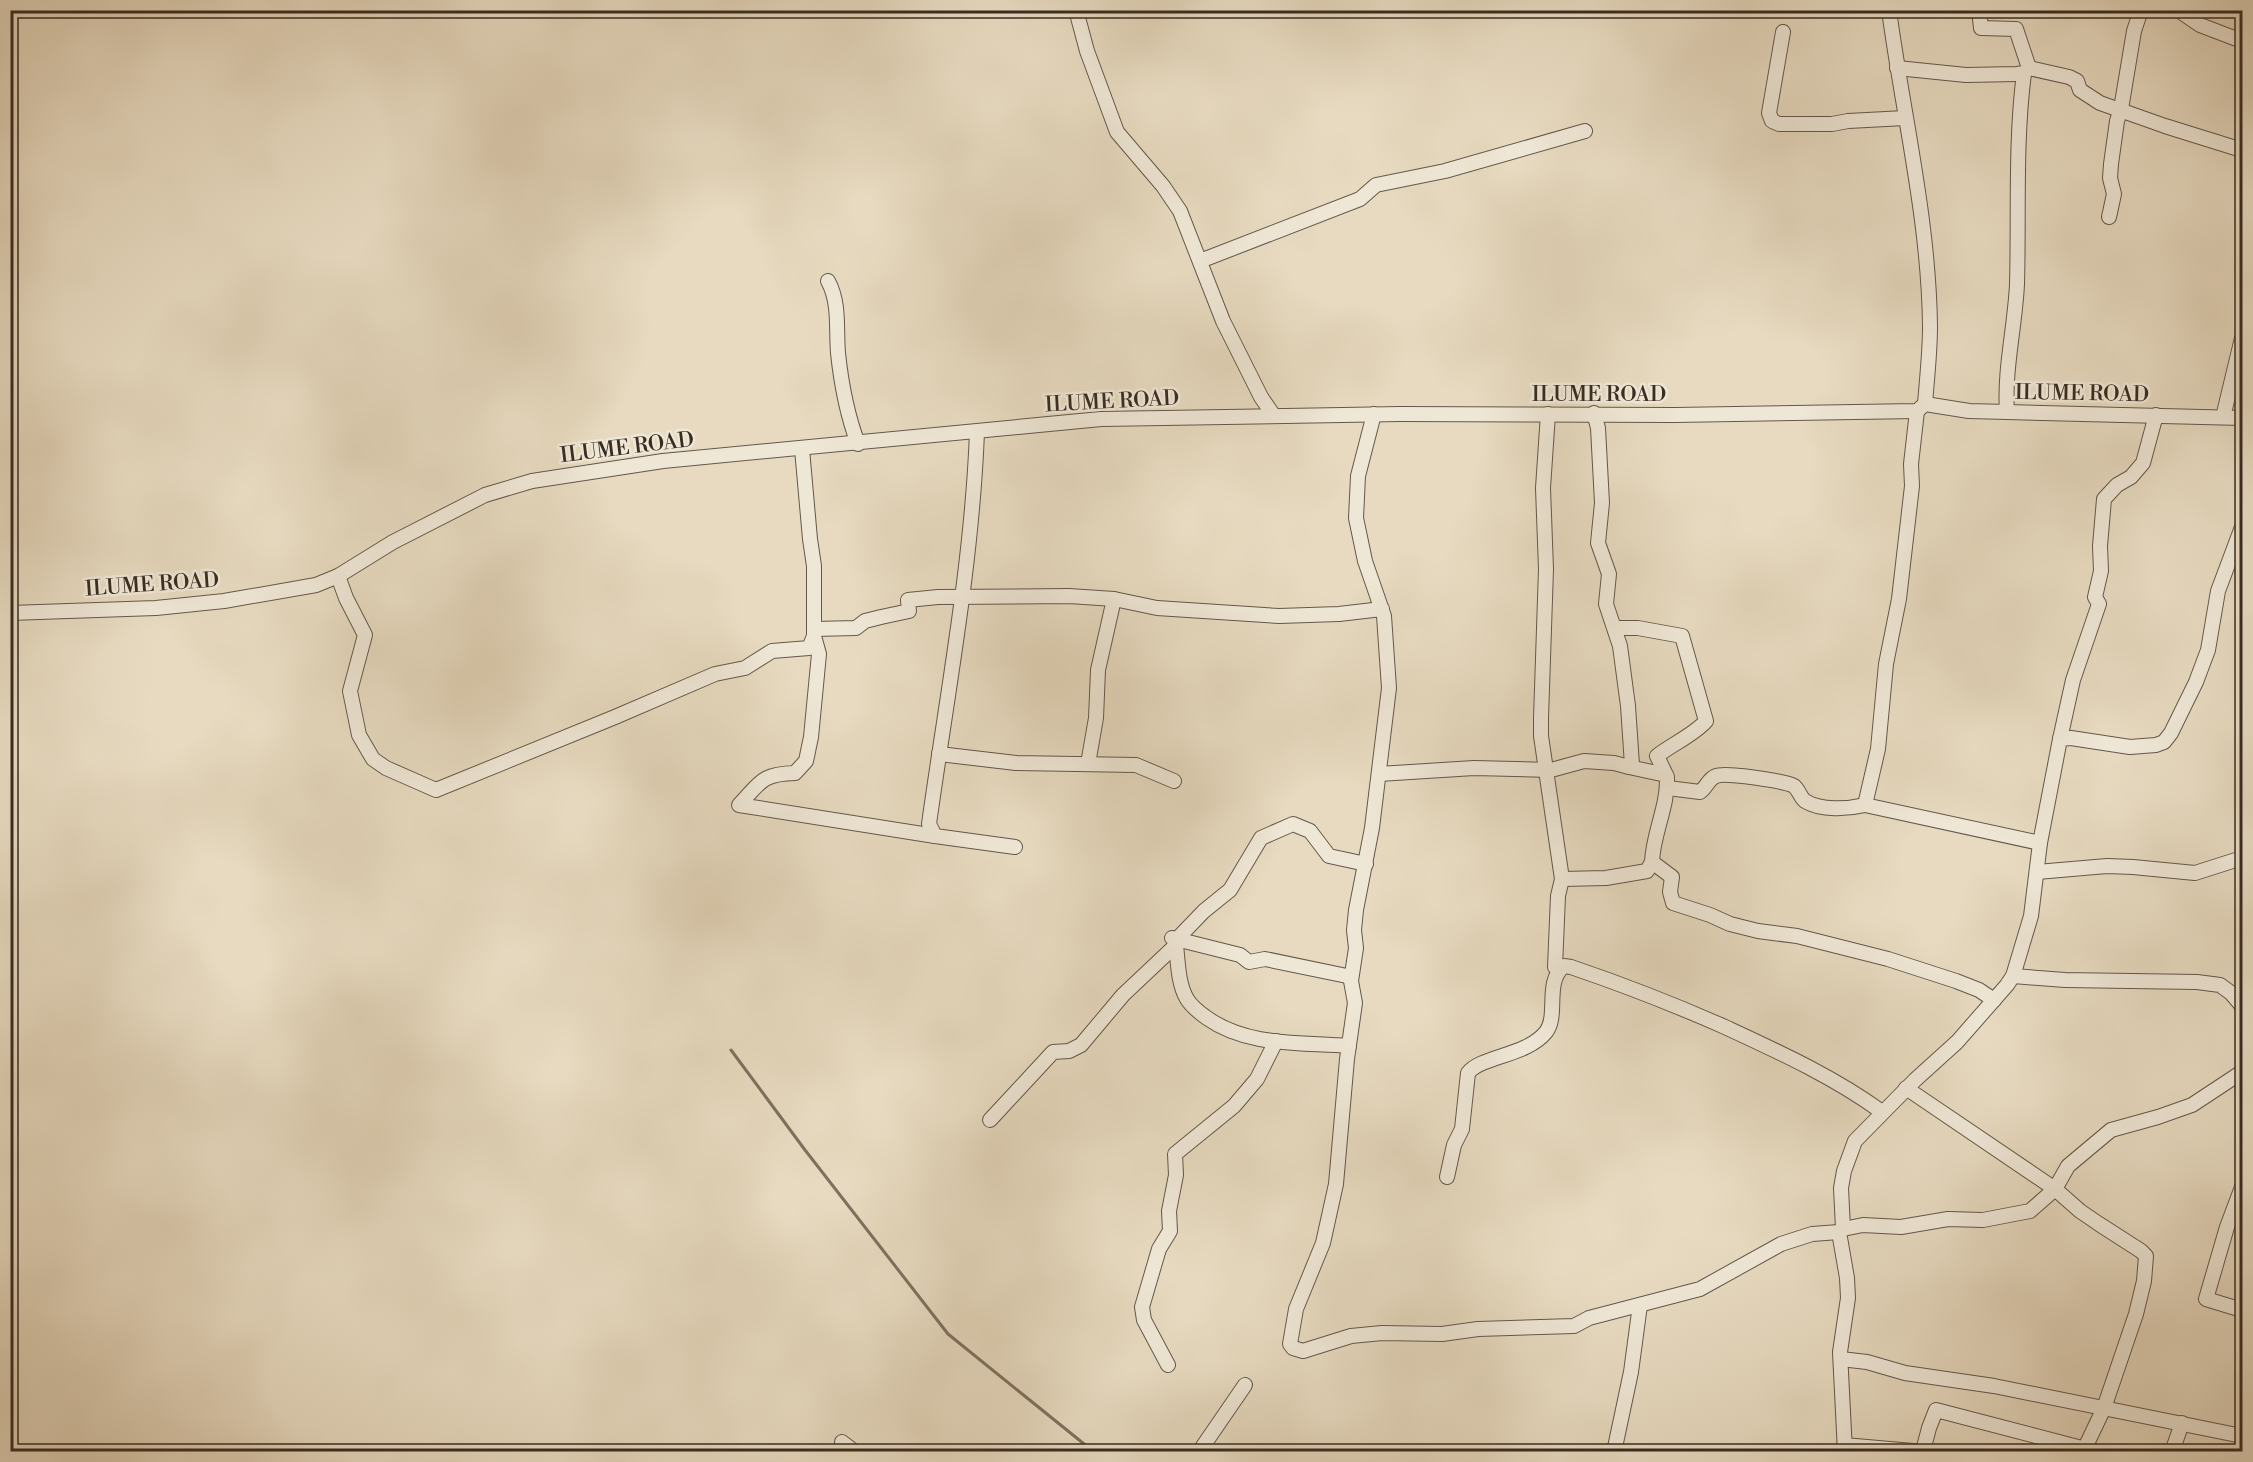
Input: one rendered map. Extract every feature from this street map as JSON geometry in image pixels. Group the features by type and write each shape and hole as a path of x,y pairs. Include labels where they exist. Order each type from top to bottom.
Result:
{"street":[{"path":"1076,10 1091,61 1117,132 1164,186 1180,211 1223,321 1261,397 1274,416"},
{"path":"1864,805 1878,750 1886,664 1899,599 1912,486 1911,464 1921,407 1930,326 1922,219 1889,10"},
{"path":"1979,10 1981,28 2016,29 2027,70 2018,150 2017,286 2007,388 2007,412"},
{"path":"2109,217 2114,194 2110,178 2110,164 2134,31 2141,10"},
{"path":"2178,10 2200,25 2242,41"},
{"path":"1783,32 1769,113 1772,120 1779,124 1832,124 1905,118"},
{"path":"1897,68 1966,75 2027,70 2074,78 2080,90 2100,103 2242,150"},
{"path":"1200,261 1360,199 1376,185 1445,171 1585,131"},
{"path":"828,281 833,291 836,309 838,357 852,428 858,444"},
{"path":"2223,417 2242,338"},
{"name":"ILUME ROAD","path":"10,613 156,609 316,585 338,576 428,523 485,495 532,481 663,461 1101,420 1374,414 1675,415 1921,407 1969,411 2242,418"},
{"path":"1594,413 1598,428 1602,503 1598,543 1609,574 1606,604 1616,628 1620,646 1633,762 1629,767"},
{"path":"1374,414 1358,476 1356,518 1365,561 1382,609 1389,688 1366,864 1356,910 1354,930 1356,948 1351,981 1355,1003 1336,1184 1323,1243 1296,1309 1290,1344 1293,1348 1303,1351 1351,1336 1382,1333 1442,1334 1478,1329 1574,1326 1589,1318 1700,1289 1781,1244 1812,1234 1841,1231 1863,1225 1901,1227 1958,1218 1983,1220 2030,1211 2055,1189 2068,1166 2111,1130 2192,1105 2242,1072"},
{"path":"1548,414 1543,488 1546,569 1541,718 1562,879 1558,896 1555,967"},
{"path":"1906,1088 2055,1189 2080,1211 2146,1256 2144,1281 2136,1314 2088,1450 1936,1410 1924,1451 1845,1448 1840,1359 1848,1298 1841,1231 1841,1188 1844,1171 1856,1141 1906,1088 1957,1042 2013,976 2031,916 2040,843 2073,680 2099,604 2095,597 2101,571 2100,546 2104,499 2117,485 2131,477 2143,463 2156,415"},
{"path":"934,836 929,824 963,597 975,491 977,432"},
{"path":"802,449 814,566 814,632 819,654 813,694 811,737 806,761 795,773 772,773 761,781 739,805 1015,847"},
{"path":"2060,739 2071,738 2130,747 2156,745 2164,742 2171,734 2196,682 2208,650 2218,591 2242,527"},
{"path":"338,576 346,598 365,635 350,691 358,735 373,759 380,764 436,790 715,674 745,668 772,651 809,648 814,632"},
{"path":"814,632 856,628 865,621 909,611 908,600 963,597 1069,596 1082,599 1114,599 1157,608 1279,616 1339,614 1382,609"},
{"path":"1088,764 1096,718 1098,670 1114,599"},
{"path":"1562,879 1606,878 1647,871 1652,862 1658,828 1666,802 1667,781 1657,756 1674,742 1701,728 1706,722 1682,636 1638,627 1616,628"},
{"path":"939,754 1016,763 1136,765 1174,781"},
{"path":"1379,774 1474,768 1546,770 1584,761 1614,763 1701,792 1706,788 1710,778 1719,774 1733,774 1784,782 1794,787 1803,800 1812,804 1850,808 1864,805 2040,843"},
{"path":"990,1120 1053,1052 1069,1051 1081,1045 1123,995 1174,941 1204,911 1230,890 1261,838 1293,824 1310,831 1329,856 1366,864"},
{"path":"2037,872 2107,866 2160,868 2195,873 2242,858"},
{"path":"1652,862 1672,877 1671,899 1679,906 1710,915 1730,924 1758,931 1797,936 1888,959 1956,981 1994,1000"},
{"path":"1174,941 1240,955 1249,962 1265,959 1347,976"},
{"path":"1174,941 1188,1002 1232,1033 1254,1039 1349,1046"},
{"path":"1447,1177 1454,1145 1462,1129 1468,1072 1479,1065 1518,1052 1545,1032 1549,1024 1551,999 1558,971 1564,966 1667,1001 1778,1050 1882,1112"},
{"path":"2013,976 2065,980 2197,982 2220,986 2231,993 2242,1006"},
{"path":"1168,1365 1144,1320 1142,1307 1159,1250 1170,1231 1169,1211 1176,1175 1175,1154 1234,1106 1257,1079 1276,1041"},
{"path":"2242,1187 2227,1227 2206,1299 2242,1310"},
{"path":"1614,1452 1631,1372 1640,1305"},
{"path":"1840,1359 1867,1362 1905,1373 1994,1386 2242,1436"},
{"path":"1199,1452 1245,1385"},
{"path":"2172,1452 2182,1423"},
{"path":"842,1442 855,1452"},
{"path":"2241,1452 2242,1445"}],"waterway":[{"path":"731,1050 805,1150 948,1334 1094,1452"}]}
